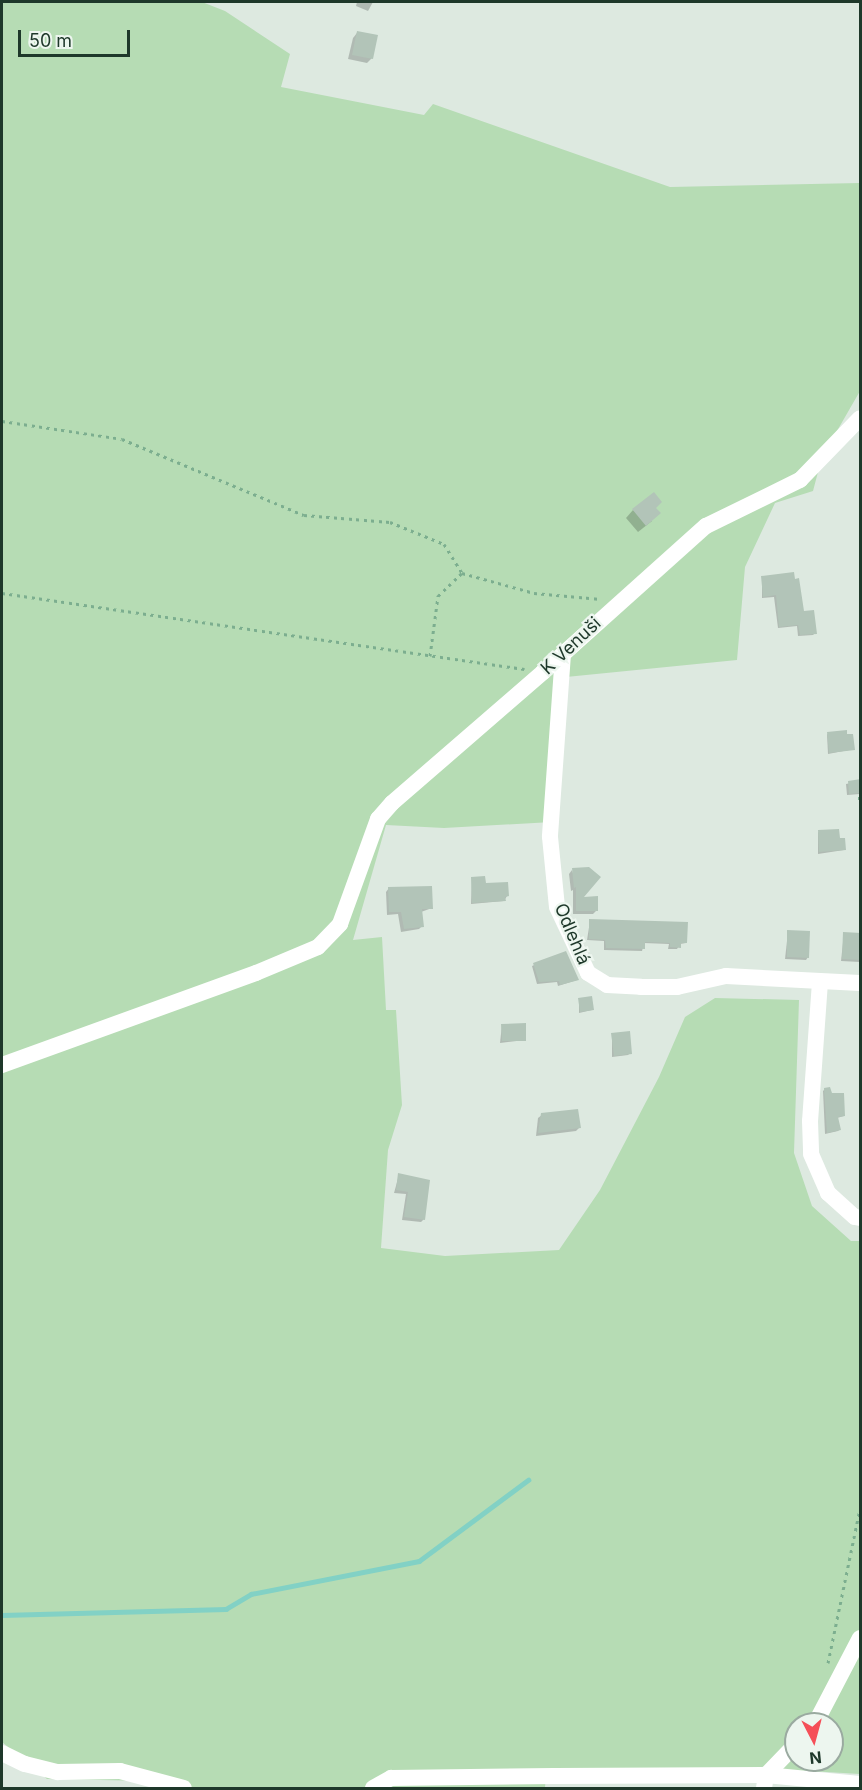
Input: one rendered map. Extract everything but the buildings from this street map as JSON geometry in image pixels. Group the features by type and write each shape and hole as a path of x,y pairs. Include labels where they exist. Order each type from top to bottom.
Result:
{"street":[{"name":"K Venuši","path":"2,1065 318,947 340,924 378,819 451,749 543,672 620,600 706,526 800,480 861,418"},
{"name":"Odlehlá","path":"563,654 550,837 557,907 588,973 607,985 630,986 677,987 726,976 861,983"},
{"path":"820,982 810,1121 811,1154 828,1192 855,1217 861,1218"},
{"path":"821,1712 861,1638"},
{"path":"2,1753 25,1764 58,1772 120,1771 184,1788"},
{"path":"765,1782 784,1759"},
{"path":"373,1788 392,1778 554,1782 861,1784"}],"path":[{"path":"2,421 122,439 304,515 390,522 444,544 462,573 534,593 620,600"},
{"path":"430,656 438,596 462,573"},
{"path":"2,594 543,672"},
{"path":"828,1665 861,1509"}],"green space":[{"path":"2,2 202,2 225,11 290,54 281,87 424,115 433,104 670,187 860,183 860,391 822,457 813,491 775,503 745,567 737,660 566,677 552,822 444,828 386,825 353,940 382,937 386,1010 396,1010 402,1105 388,1150 381,1248 445,1256 559,1250 600,1190 659,1077 685,1017 715,998 799,1000 794,1153 812,1206 851,1241 860,1241 860,1774 827,1772 844,1772 844,1712 784,1712 784,1771 546,1771 545,1788 170,1788 152,1781 47,1779 2,1742"}],"waterway":[{"path":"2,1615 226,1609 251,1594 419,1561 528,1480"}]}
